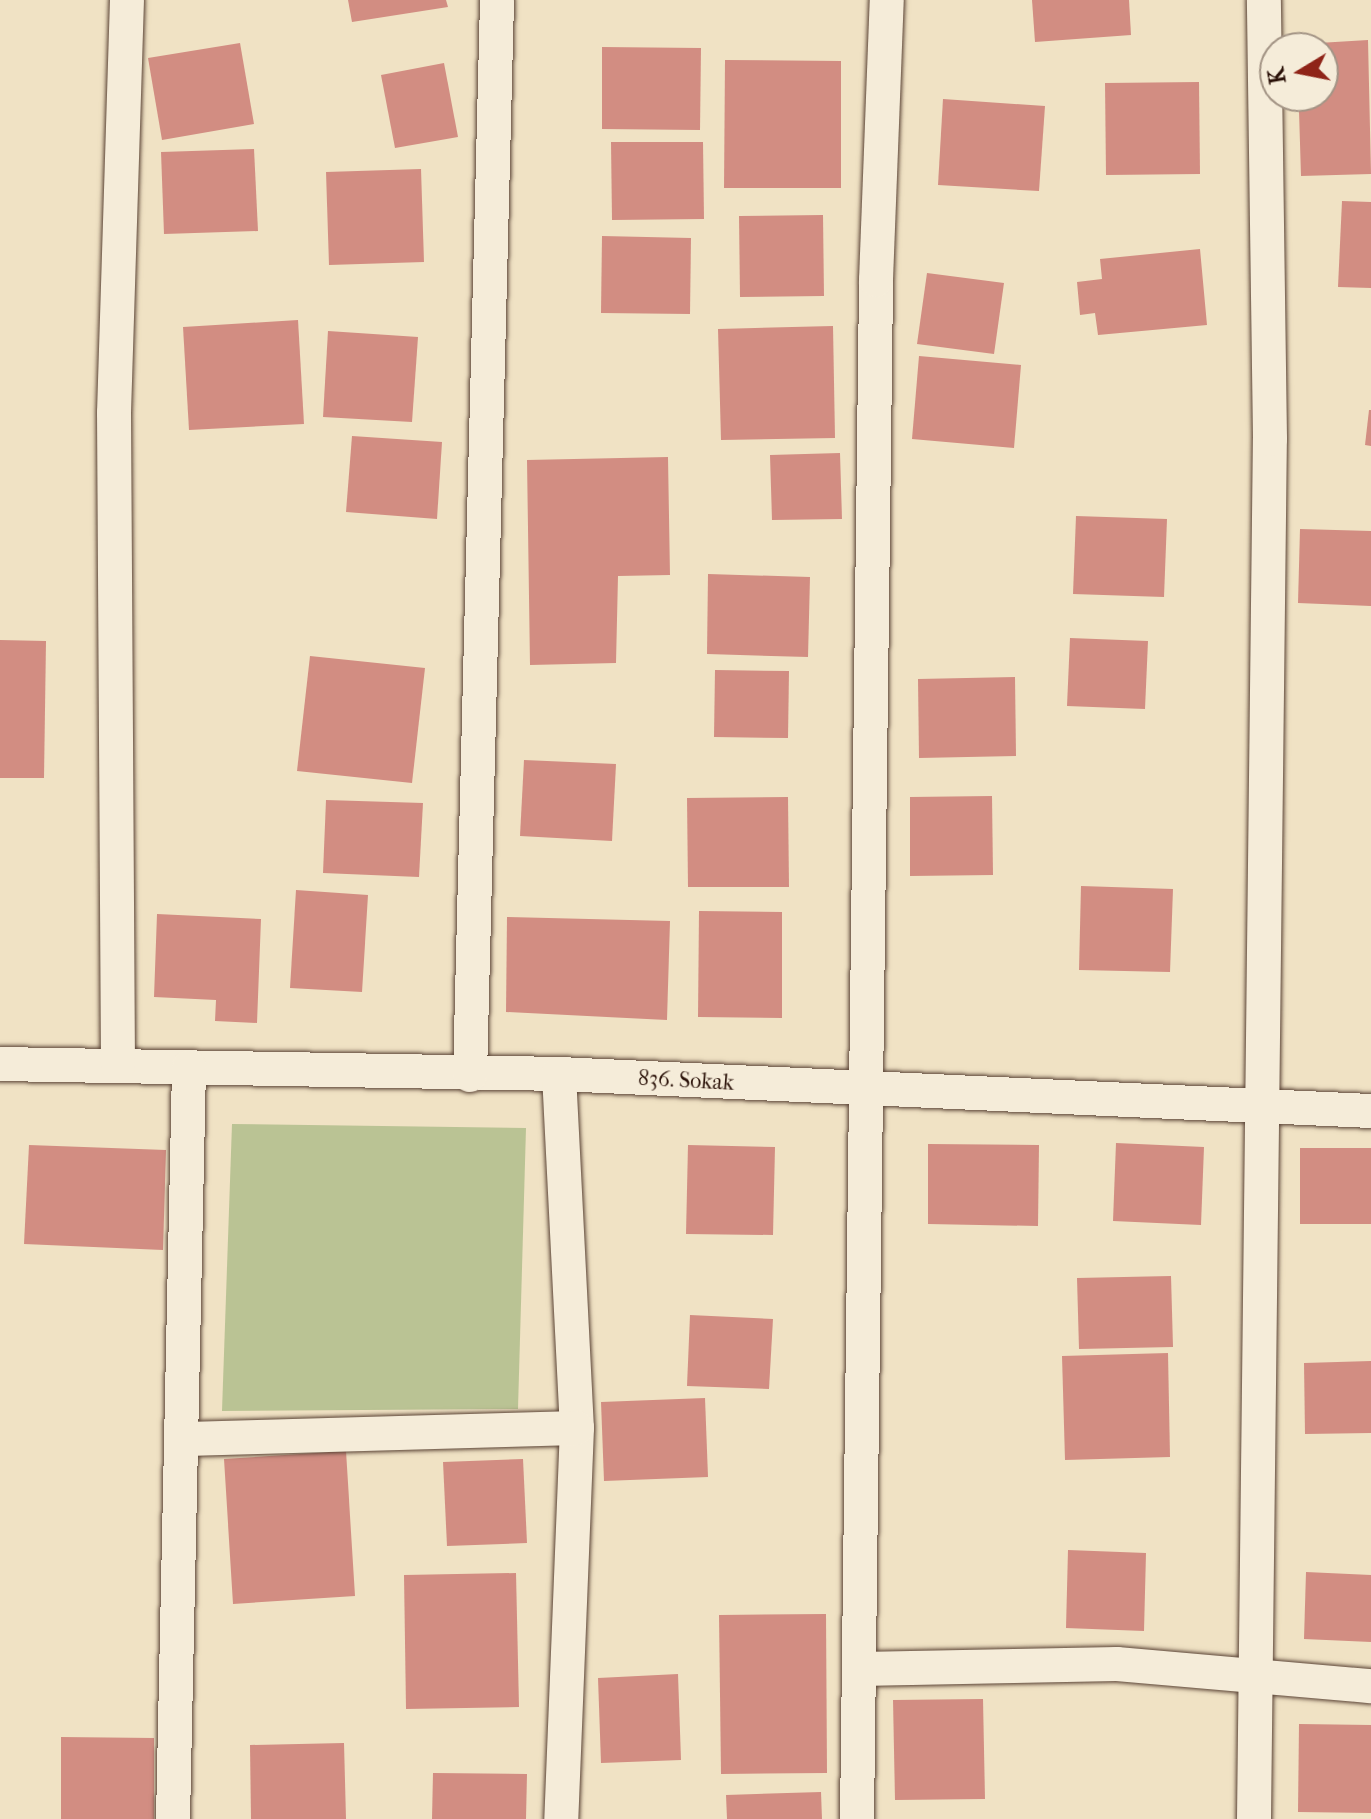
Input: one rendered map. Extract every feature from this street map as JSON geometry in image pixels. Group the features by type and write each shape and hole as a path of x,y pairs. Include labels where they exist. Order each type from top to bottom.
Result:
{"street":[{"path":"118,1066 114,413 127,0"},
{"path":"470,1075 497,0"},
{"path":"857,1819 864,1092 887,0"},
{"path":"1254,1819 1270,439 1264,0"},
{"name":"836. Sokak","path":"0,1064 470,1075 559,1074 864,1092 1264,1110 1371,1111"},
{"path":"173,1819 186,1439 189,1067"},
{"path":"559,1074 577,1428 561,1819"},
{"path":"186,1439 577,1428"},
{"path":"860,1669 1117,1664 1371,1686"}],"green space":[{"path":"232,1124 526,1128 518,1409 222,1411"}],"building":[{"path":"348,0 446,0 448,7 352,22"},
{"path":"1032,0 1129,0 1131,35 1035,42"},
{"path":"1368,40 1371,174 1301,176 1299,112 1339,112 1339,42"},
{"path":"240,43 254,124 162,140 148,58"},
{"path":"602,47 701,48 700,130 602,129"},
{"path":"725,60 841,61 841,188 724,188"},
{"path":"444,63 458,137 395,148 381,75"},
{"path":"1199,82 1200,174 1106,175 1105,83"},
{"path":"943,99 1045,106 1039,191 938,185"},
{"path":"611,142 703,142 704,219 612,220"},
{"path":"254,149 258,231 164,234 161,152"},
{"path":"421,169 424,262 329,265 326,172"},
{"path":"1342,201 1371,202 1371,288 1338,287"},
{"path":"823,215 824,296 740,297 739,216"},
{"path":"602,236 691,238 690,314 601,313"},
{"path":"1200,249 1207,325 1098,335 1095,313 1080,315 1077,282 1102,279 1100,259"},
{"path":"927,273 1004,283 994,354 917,344"},
{"path":"298,320 304,424 189,430 183,327"},
{"path":"833,326 835,438 721,440 718,329"},
{"path":"328,331 418,337 412,422 323,417"},
{"path":"919,356 1021,365 1014,448 912,439"},
{"path":"1371,410 1371,446 1365,445"},
{"path":"352,436 442,442 437,519 346,512"},
{"path":"840,453 842,519 772,520 770,455"},
{"path":"668,457 670,575 618,576 616,663 530,665 527,460"},
{"path":"1076,516 1167,519 1164,597 1073,594"},
{"path":"1300,529 1371,531 1371,606 1298,603"},
{"path":"708,574 810,577 808,657 707,654"},
{"path":"1070,638 1148,641 1145,709 1067,706"},
{"path":"0,640 46,641 44,778 0,778"},
{"path":"310,656 425,668 412,783 297,771"},
{"path":"715,670 789,671 788,738 714,737"},
{"path":"1015,677 1016,756 919,758 918,679"},
{"path":"524,760 616,764 612,841 520,836"},
{"path":"992,796 993,875 910,876 910,797"},
{"path":"788,797 789,887 688,887 687,798"},
{"path":"326,800 423,803 419,877 323,873"},
{"path":"1081,886 1173,889 1170,972 1079,970"},
{"path":"296,890 368,895 362,992 290,988"},
{"path":"699,911 782,912 782,1018 698,1017"},
{"path":"157,914 261,919 257,1023 215,1021 216,1000 154,997"},
{"path":"507,917 670,921 667,1020 506,1012"},
{"path":"1116,1143 1204,1147 1201,1225 1113,1221"},
{"path":"928,1144 1039,1145 1038,1226 928,1224"},
{"path":"29,1145 166,1150 163,1250 24,1244"},
{"path":"688,1145 775,1147 773,1235 686,1234"},
{"path":"1300,1148 1371,1148 1371,1224 1300,1224"},
{"path":"1171,1276 1173,1347 1079,1349 1077,1278"},
{"path":"690,1315 773,1319 769,1389 687,1386"},
{"path":"1168,1353 1170,1457 1065,1460 1062,1356"},
{"path":"1371,1361 1371,1433 1305,1434 1304,1363"},
{"path":"705,1398 708,1477 604,1481 601,1402"},
{"path":"346,1451 355,1596 233,1604 224,1459"},
{"path":"523,1459 527,1543 447,1546 443,1462"},
{"path":"1068,1550 1146,1553 1144,1631 1066,1628"},
{"path":"1306,1572 1371,1575 1371,1642 1304,1639"},
{"path":"516,1573 519,1707 406,1709 404,1575"},
{"path":"826,1614 827,1773 721,1774 719,1615"},
{"path":"678,1674 681,1760 601,1763 598,1678"},
{"path":"983,1699 985,1799 895,1800 893,1700"},
{"path":"1299,1724 1371,1725 1371,1813 1298,1812"},
{"path":"61,1737 154,1738 154,1819 61,1819"},
{"path":"344,1743 346,1819 251,1819 250,1745"},
{"path":"433,1773 527,1774 526,1819 432,1819"},
{"path":"821,1792 822,1819 727,1819 726,1795"}]}
